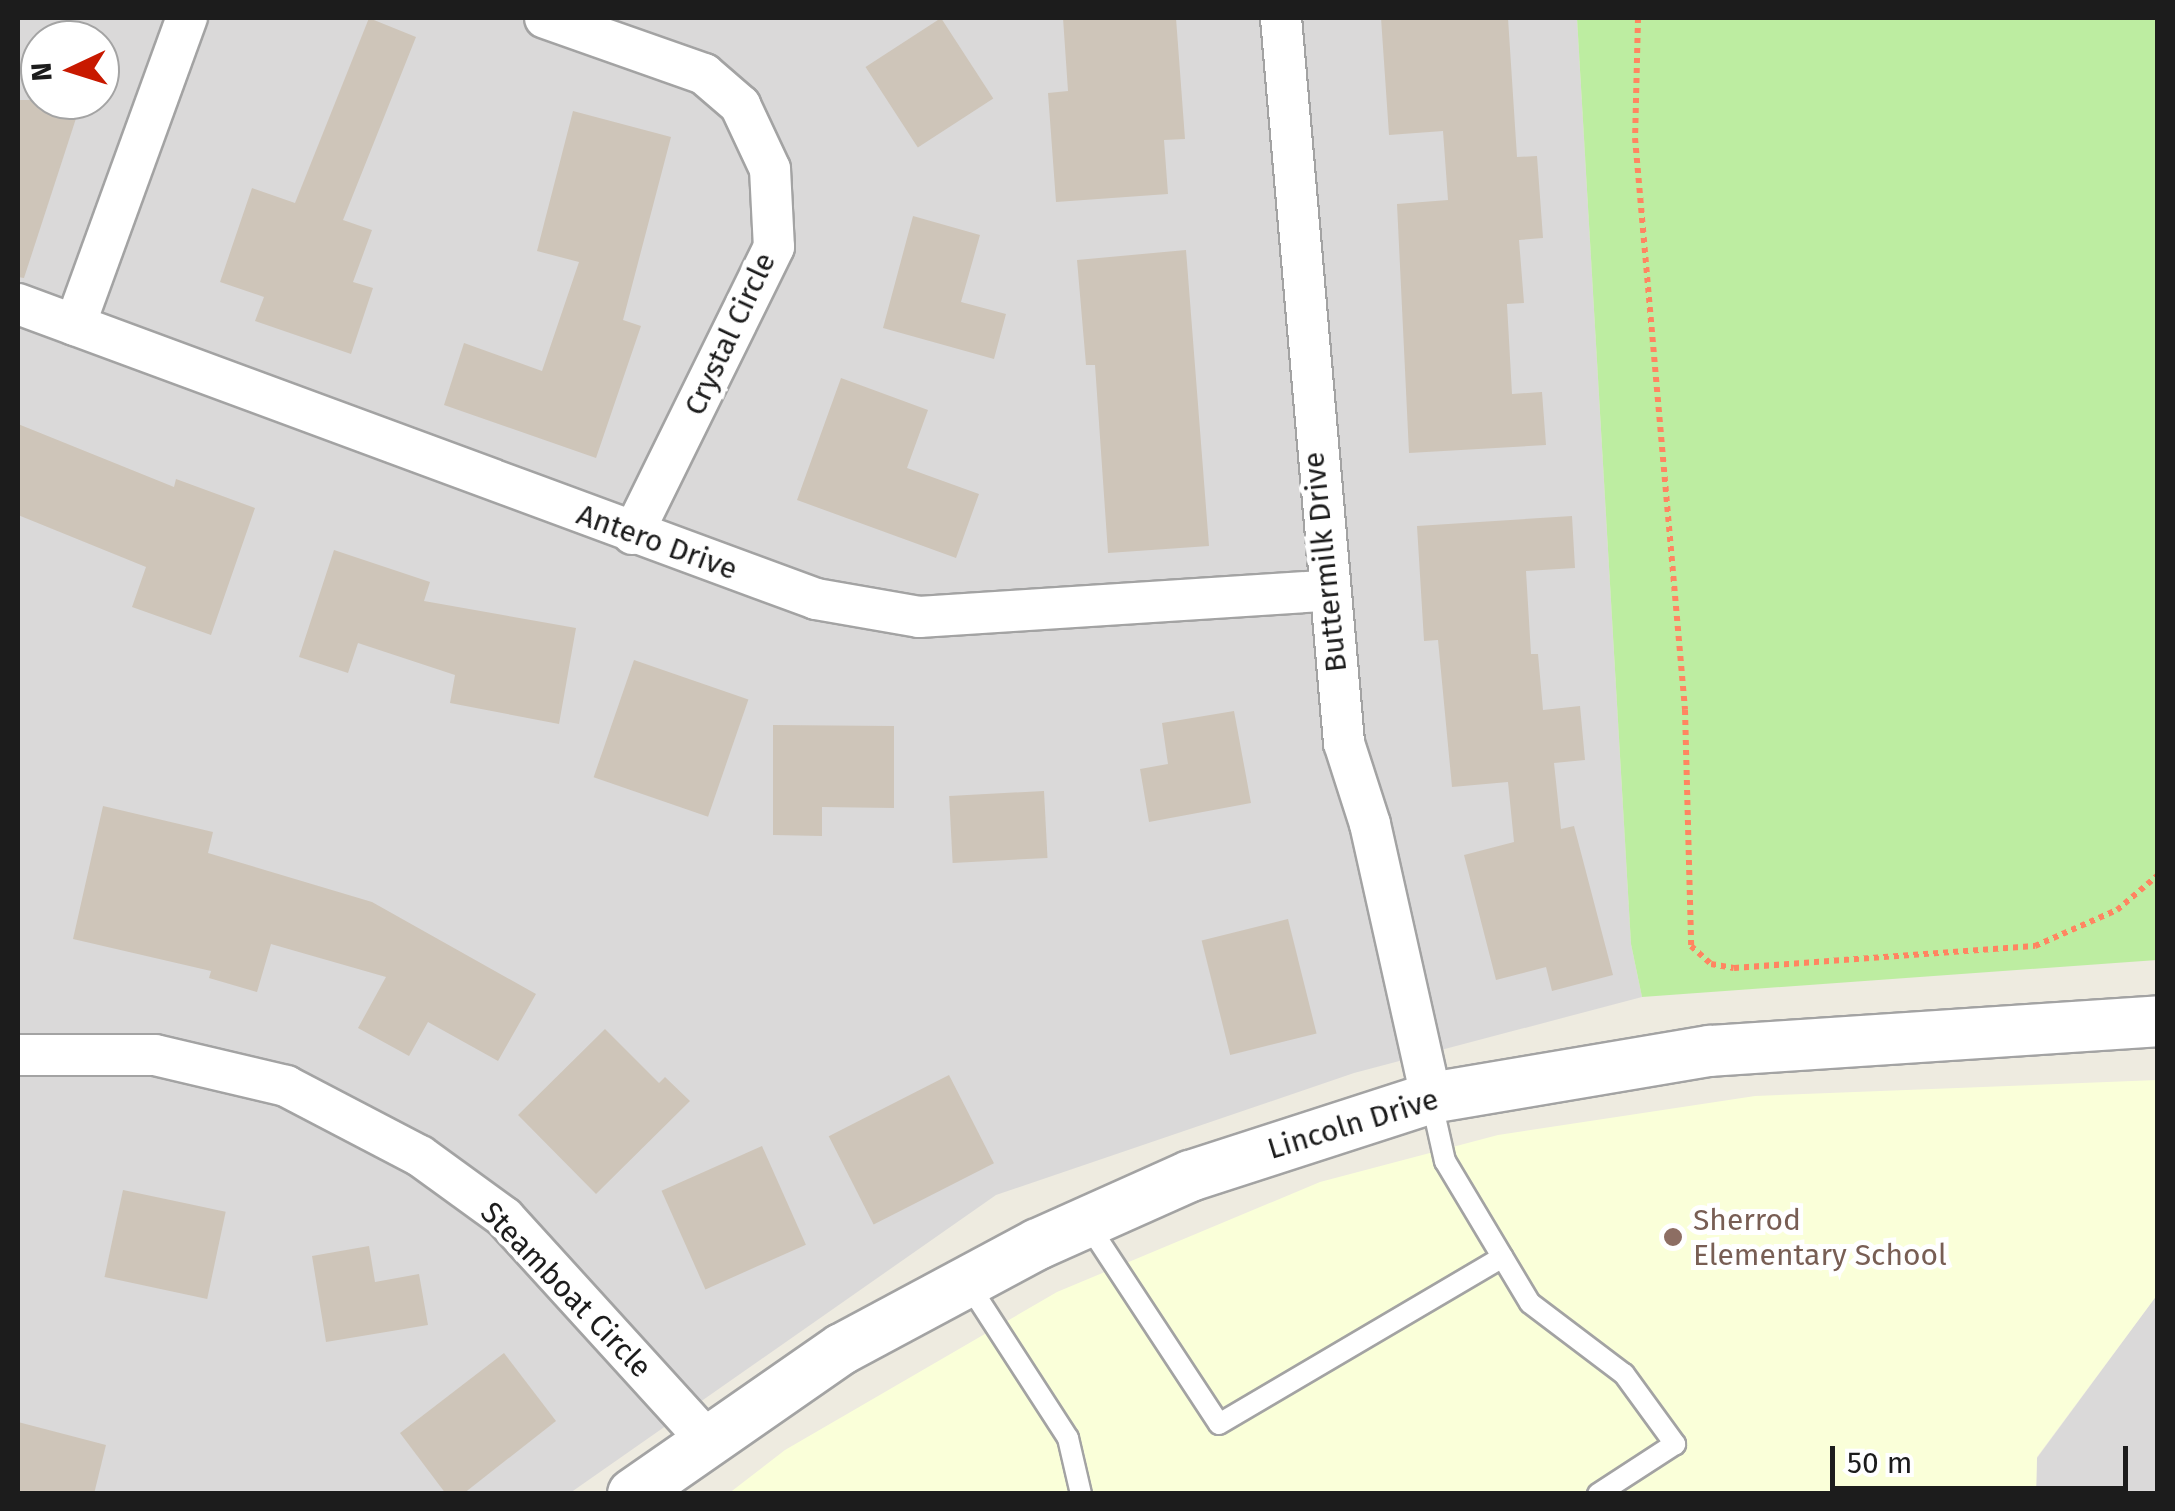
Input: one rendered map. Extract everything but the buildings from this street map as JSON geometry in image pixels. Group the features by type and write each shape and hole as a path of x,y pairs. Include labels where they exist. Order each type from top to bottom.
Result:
{"street":[{"path":"75,326 187,18"},
{"name":"Crystal Circle","path":"544,18 704,74 740,105 770,169 774,247 634,534"},
{"name":"Buttermilk Drive","path":"1281,18 1326,591 1344,742 1370,824 1431,1098"},
{"name":"Antero Drive","path":"18,304 816,599 919,617 1326,591"},
{"name":"Lincoln Drive","path":"634,1494 705,1438 842,1348 966,1281 1190,1176 1431,1098 1710,1051 2158,1021"},
{"name":"Steamboat Circle","path":"18,1056 155,1055 286,1086 420,1156 504,1216 705,1438"}],"lane":[{"path":"1431,1098 1445,1161 1530,1303 1624,1374 1675,1444 1598,1494"},
{"path":"1086,1222 1219,1424 1502,1256"},
{"path":"966,1281 1068,1438 1081,1494"}],"path":[{"path":"1638,18 1635,138 1685,710 1690,946 1711,964 1734,968 2035,946 2117,910 2158,875"}],"shaded area":[{"path":"18,18 1577,18 1631,944 1642,997 1354,1073 996,1195 570,1493 18,1493"},
{"name":"Sherrod Elementary School","path":"2157,1080 2157,1295 2037,1457 2036,1493 728,1494 785,1450 1057,1292 1320,1182 1498,1135 1755,1096"},
{"path":"2157,1295 2157,1493 2036,1494 2037,1458"}],"green space":[{"path":"1577,18 2157,18 2157,960 1642,997 1631,944"}],"place":[{"name":"Sherrod Elementary School","path":"1673,1237"}]}
